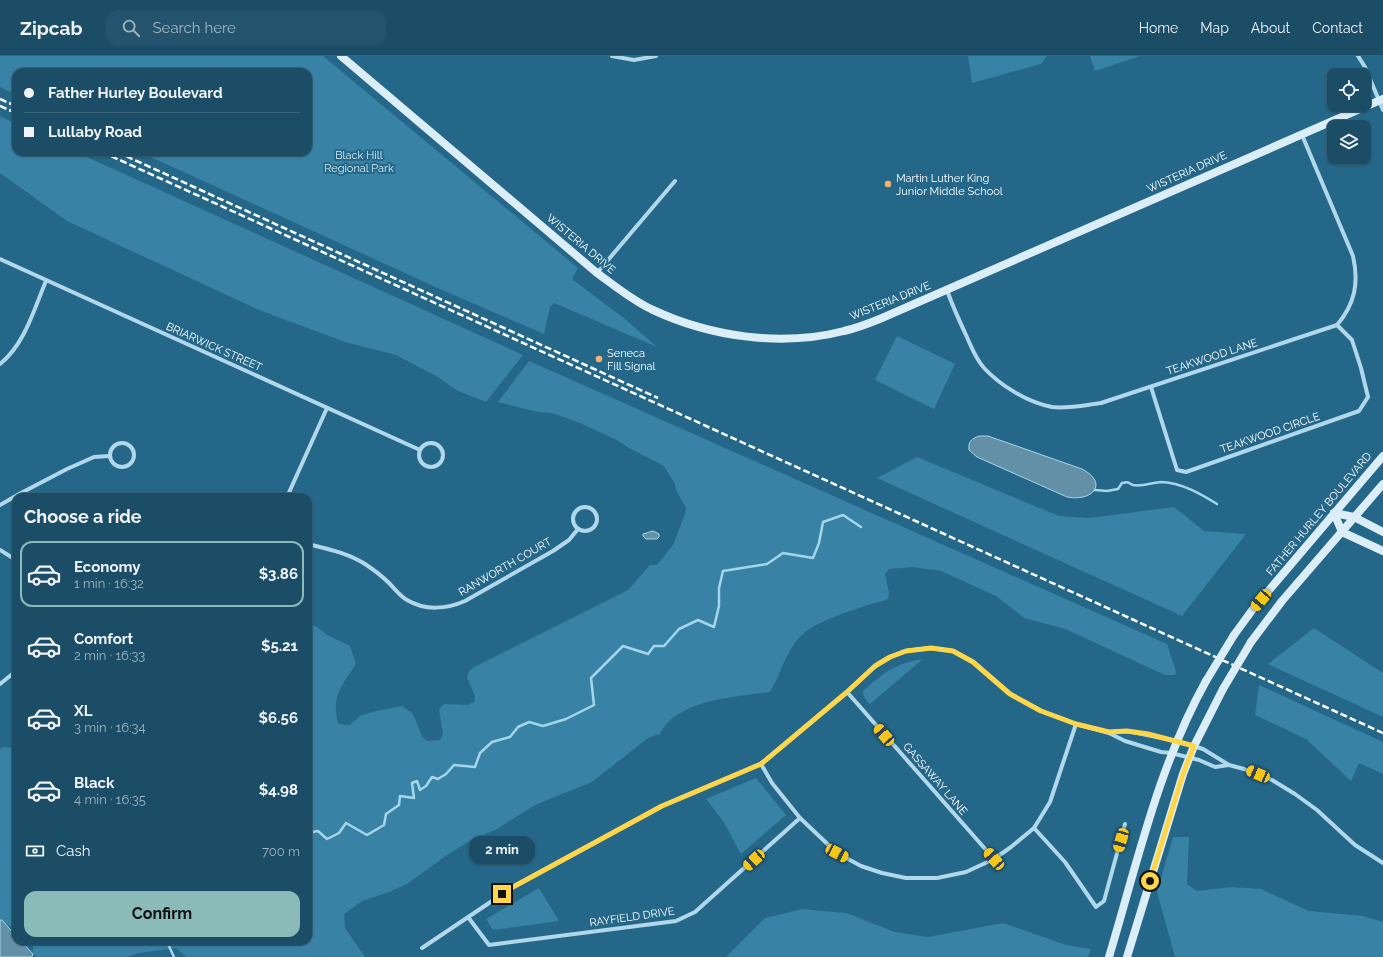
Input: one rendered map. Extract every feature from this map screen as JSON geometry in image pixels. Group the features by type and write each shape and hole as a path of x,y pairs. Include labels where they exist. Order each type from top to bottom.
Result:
{"street":[{"name":"WISTERIA DRIVE","path":"341,56 597,273 632,298 653,310 694,327 732,335 777,339 845,331 882,318 1381,99"},
{"path":"612,56 634,60 656,56"},
{"path":"1358,56 1381,99 1383,110"},
{"path":"1301,134 1353,256 1356,270 1355,292 1344,316 1337,325"},
{"path":"597,273 675,181"},
{"name":"BRIARWICK STREET","path":"0,259 420,450"},
{"path":"0,364 18,344 30,321 46,281"},
{"name":"TEAKWOOD LANE","path":"947,290 951,303 975,354 984,367 1008,389 1037,403 1053,407 1069,407 1101,403 1337,325"},
{"name":"TEAKWOOD CIRCLE","path":"1151,387 1177,470 1186,472 1359,411 1368,397 1361,368 1352,340 1337,325"},
{"path":"289,493 327,408"},
{"path":"122,442 132,448 134,455 132,462 125,467 113,464 109,456 111,448 122,442"},
{"path":"427,443 435,443 441,448 444,455 441,463 435,467 426,466 420,460 420,450 427,443"},
{"path":"20,493 94,457 109,456"},
{"name":"FATHER HURLEY BOULEVARD","path":"1109,957 1151,814 1172,753 1186,720 1206,681 1234,635 1253,609 1383,456"},
{"path":"1127,957 1183,774 1194,746 1223,689 1251,642 1282,601 1383,484"},
{"path":"0,505 12,498"},
{"path":"581,507 589,507 595,512 597,519 595,526 588,531 578,529 572,520 574,512 581,507"},
{"path":"1334,514 1354,517 1383,532"},
{"path":"1334,514 1342,532 1383,551"},
{"name":"RANWORTH COURT","path":"312,545 345,554 364,564 377,572 408,600 428,607 440,608 456,605 465,601 553,551 569,540 578,529"},
{"path":"0,550 12,558"},
{"path":"422,948 513,887 662,806 761,764 847,692 875,666 890,657 906,651 931,648 953,651 973,662 1010,694 1041,711 1076,724 1109,732 1127,731 1194,746 1203,749 1229,765 1272,780 1317,810 1355,845 1383,863"},
{"path":"0,684 12,674"},
{"name":"GASSAWAY LANE","path":"847,692 994,859"},
{"path":"761,764 772,783 800,818 837,853 861,866 882,873 906,878 937,878 966,872 994,859 1034,828 1050,802 1076,724"},
{"path":"1109,732 1125,742 1161,752 1172,753 1215,767 1229,765"},
{"name":"RAYFIELD DRIVE","path":"468,917 490,946 676,921 696,912 800,818"},
{"path":"1034,828 1065,862 1096,907 1104,900 1125,824"}],"green space":[{"name":"Black Hill Regional Park","path":"0,56 323,56 578,268 572,279 625,319 657,347 554,303 550,307 544,334 442,290 149,156 312,156 312,68 12,68 12,93 0,87"},
{"path":"968,56 1047,56 1041,64 972,83"},
{"path":"1090,56 1140,56 1095,71"},
{"path":"0,116 12,122 12,156 85,156 523,355 486,402 456,390 438,377 396,355 345,342 259,310 67,221 0,173"},
{"path":"897,336 955,364 934,409 875,380"},
{"path":"529,361 1167,644 1176,672 1175,675 1165,675 1065,629 1024,618 996,596 941,571 912,567 889,569 885,574 889,593 888,599 831,618 810,628 797,640 791,649 770,692 725,698 693,707 680,713 668,722 660,734 648,738 592,782 535,805 497,829 471,840 447,855 407,884 362,901 344,914 345,928 365,957 187,957 176,948 139,953 127,957 37,957 33,954 32,945 312,945 312,625 317,627 327,635 350,646 356,664 339,691 336,705 338,723 350,725 360,716 402,706 413,714 423,738 428,741 440,740 443,734 439,709 444,704 468,705 474,702 475,696 467,677 469,671 474,667 628,590 650,565 657,565 673,545 686,508 676,490 675,484 664,466 617,440 580,423 552,413 538,412 498,402"},
{"path":"917,457 1059,516 1089,518 1174,507 1204,531 1246,534 1182,616 877,478"},
{"path":"1314,628 1383,673 1383,717 1268,664"},
{"path":"923,659 870,704 865,698 863,691 884,674 897,666"},
{"path":"1259,685 1383,742 1383,774 1359,763 1351,781 1306,739 1255,715"},
{"path":"4,747 12,748 12,928 0,919 0,749"},
{"path":"756,778 786,815 741,854 723,821 706,799"},
{"path":"1173,837 1189,837 1187,884 1197,891 1231,887 1261,889 1309,911 1363,916 1383,922 1383,957 1175,957 1157,892"},
{"path":"539,888 559,921 493,930 486,919"},
{"path":"802,909 846,913 895,932 928,937 1003,923 1066,945 1091,949 1088,957 726,957 765,918"}],"shaded area":[{"path":"979,436 988,436 1082,469 1090,474 1095,480 1096,485 1094,490 1084,497 1067,497 977,457 969,450 969,445 972,440"},
{"path":"653,531 659,534 657,539 646,539 643,536 643,534"},
{"path":"0,920 2,920 12,931 12,945 25,945 33,954 32,957 0,957"}],"waterway":[{"path":"1095,490 1107,491 1118,489 1122,483 1126,482 1133,485 1162,482 1177,484 1204,496 1217,504"},
{"path":"312,832 318,831 327,839 339,833 346,823 367,835 384,825 386,814 399,805 400,796 414,798 412,783 417,781 420,790 426,786 432,777 438,779 446,774 454,765 475,767 480,753 492,742 510,737 518,727 529,722 543,726 566,719 594,705 591,678 623,646 648,654 654,646 664,646 679,629 698,620 714,627 719,606 719,588 723,571 767,564 783,553 813,558 819,543 823,522 843,515 861,527"},
{"path":"168,945 174,957"}],"railway":[{"path":"0,99 12,104"},
{"path":"0,106 12,111"},
{"path":"111,156 1383,733"},
{"path":"126,156 658,398"}],"place":[{"name":"Martin Luther King Junior Middle School","path":"888,184"},
{"name":"Seneca Fill Signal","path":"599,359"}],"route":[{"path":"502,894 662,806 761,764 847,692 875,666 890,657 906,651 931,648 953,651 973,662 1010,694 1041,711 1076,724 1109,732 1127,731 1148,734 1194,746 1183,774 1150,881"}]}
